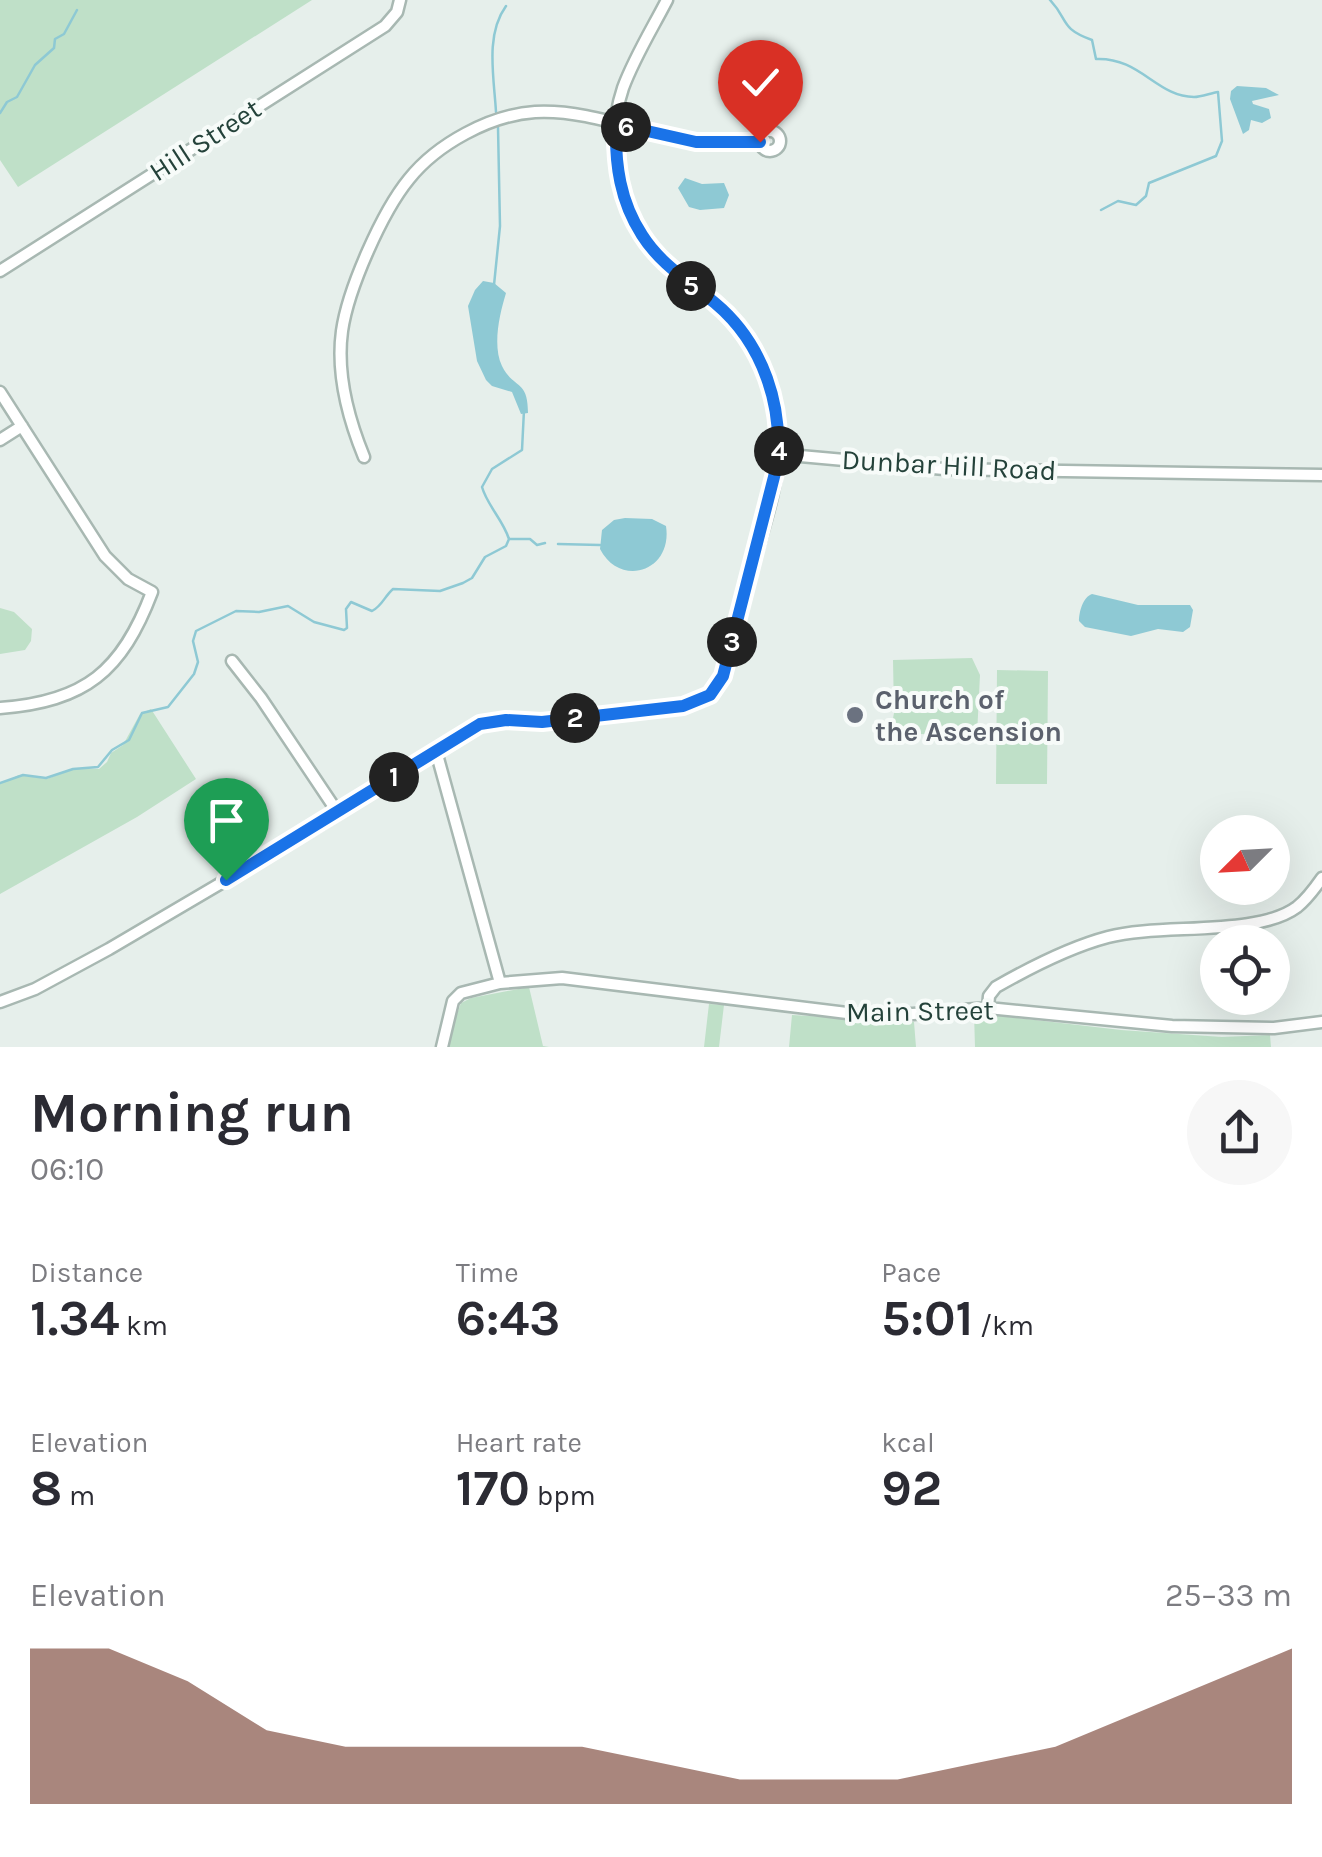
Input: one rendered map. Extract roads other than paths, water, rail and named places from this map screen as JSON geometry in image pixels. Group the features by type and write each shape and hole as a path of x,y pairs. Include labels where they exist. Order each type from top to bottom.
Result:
{"street":[{"name":"Hill Street","path":"0,271 384,26 397,12 400,0"},
{"path":"0,1002 78,966 338,814 471,728 490,722 542,722 669,709 710,695 723,676 778,454 772,396 764,369 749,341 724,310 664,262 634,221 618,175 616,124 624,85 667,0"},
{"path":"364,458 348,418 342,381 342,334 351,294 381,226 409,178 447,144 492,123 532,112 571,114 696,142 760,142"},
{"path":"0,392 105,556 128,580 152,592 138,627 109,667 85,688 54,702 0,708"},
{"path":"0,440 22,426"},
{"name":"Dunbar Hill Road","path":"778,454 944,469 1322,475"},
{"path":"232,661 338,814"},
{"path":"436,751 500,984"},
{"path":"988,1008 989,996 996,987 1079,947 1130,932 1276,918 1297,907 1322,878"},
{"name":"Main Street","path":"442,1047 453,1001 461,993 500,984 574,978 855,1014 988,1008 1172,1026 1254,1028 1322,1022"}],"water":[{"path":"1237,86 1266,88 1279,95 1252,101 1269,109 1271,118 1262,123 1251,120 1249,130 1243,134 1230,99"},
{"path":"685,178 702,184 724,183 729,195 724,208 689,207 678,188"},
{"path":"483,281 494,283 506,293 498,329 499,358 526,395 528,413 521,414 512,392 486,380 477,361 468,306"},
{"path":"652,519 666,526 661,554 643,569 620,568 600,549 602,530 614,520"},
{"path":"1092,594 1138,605 1190,605 1190,627 1183,632 1158,629 1131,636 1085,627 1079,621 1080,613 1084,601"}],"waterway":[{"path":"1050,0 1069,27 1092,40 1096,59 1125,64 1181,95 1197,97 1218,92 1222,141 1216,156 1149,183 1146,196 1136,205 1118,201 1101,210"},
{"path":"496,112 493,43 506,6"},
{"path":"0,113 7,102 17,97 35,65 54,48 55,39 64,34 77,10"},
{"path":"494,285 500,226 498,127"},
{"path":"0,783 23,775 46,778 73,769 98,767 112,750 129,740 142,713 168,707 194,674 198,662 193,641 196,631 236,611 259,612 288,606 314,622 344,630 346,609 351,602 372,611 393,589 440,591 472,578 485,557 506,546 509,539 482,487 492,469 522,450 524,410"},
{"path":"510,539 545,543"},
{"path":"558,544 600,545"}],"place":[{"name":"Church of the Ascension","path":"855,715"}]}
